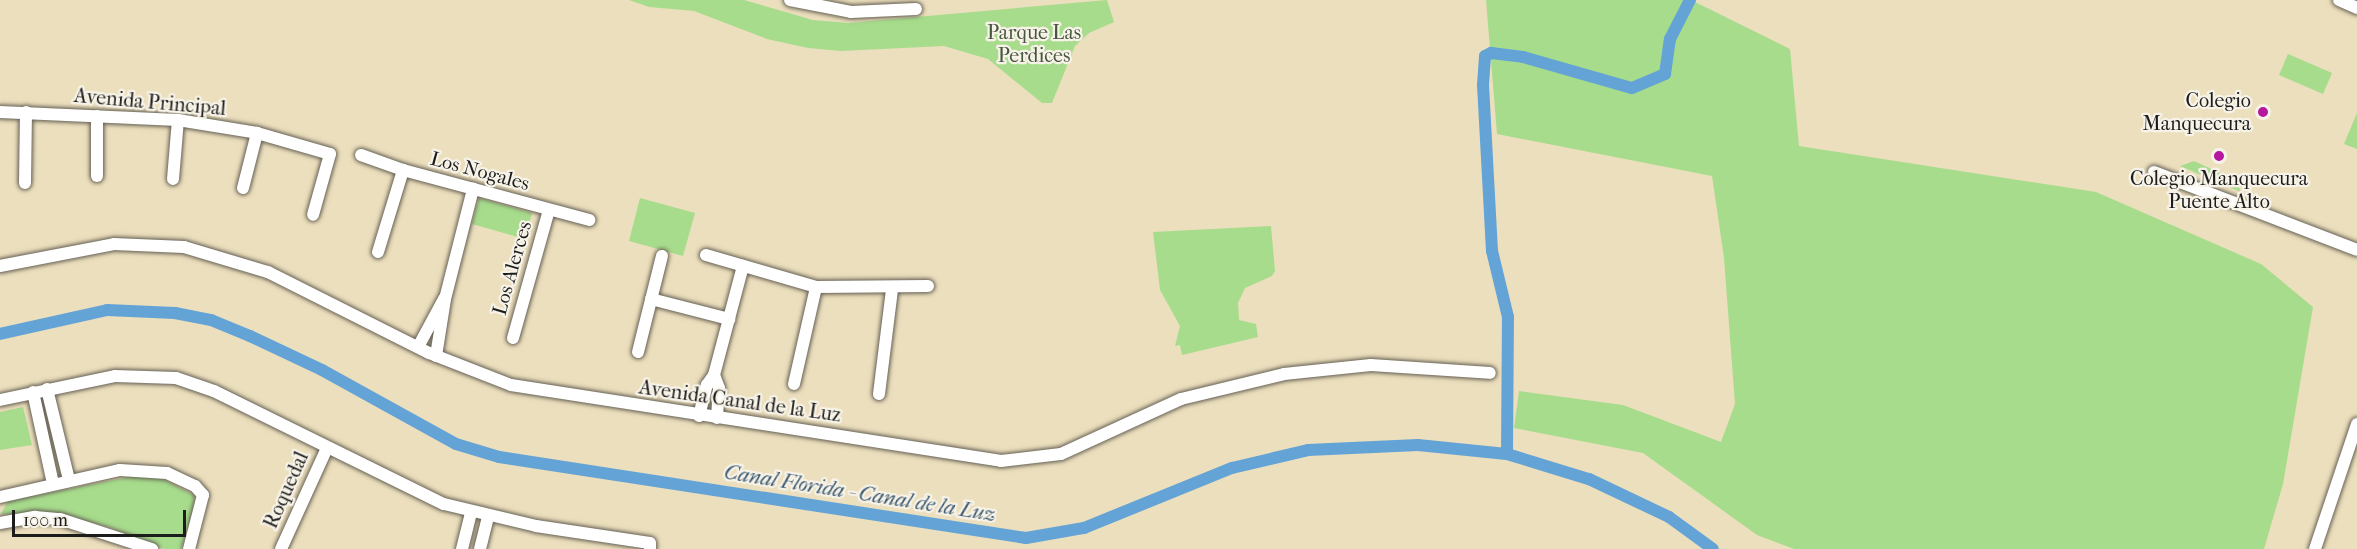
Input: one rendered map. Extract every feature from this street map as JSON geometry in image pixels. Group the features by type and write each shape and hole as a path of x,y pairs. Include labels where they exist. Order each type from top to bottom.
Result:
{"street":[{"path":"790,0 835,11 873,6 916,9"},
{"name":"Avenida Principal","path":"0,112 178,120 256,133 330,154 313,215"},
{"path":"26,112 26,183"},
{"path":"97,116 97,177"},
{"path":"173,179 178,120"},
{"path":"243,188 256,133"},
{"name":"Los Nogales","path":"361,154 403,170 589,220"},
{"path":"378,252 403,170"},
{"path":"2154,172 2357,250"},
{"path":"436,356 445,299 473,189"},
{"name":"Los Alerces","path":"513,338 549,210"},
{"name":"Avenida Canal de la Luz","path":"0,266 114,244 184,247 268,272 418,348 511,386 699,416 1016,461 1076,449 1181,399 1284,374 1389,365 1490,373"},
{"path":"706,255 816,287 891,289 928,286"},
{"path":"638,352 662,256"},
{"path":"699,416 707,385 714,375 744,266"},
{"path":"794,384 816,287"},
{"path":"879,394 891,289"},
{"path":"651,298 729,319"},
{"path":"418,348 445,299"},
{"path":"0,399 129,375 177,378 214,391 420,495 488,516 536,526 650,543 650,549"},
{"path":"714,375 719,388 717,418"},
{"path":"47,389 69,480"},
{"path":"33,392 53,484"},
{"path":"2314,549 2357,424"},
{"name":"Roquedal","path":"281,549 327,448"},
{"path":"0,496 120,470 151,470 190,483 203,495 189,549"},
{"path":"462,549 471,512"},
{"path":"480,549 488,516"},
{"path":"0,523 35,517 60,519 152,549"}],"green space":[{"name":"Parque Las Perdices","path":"629,0 744,0 813,20 848,23 1107,0 1114,22 1089,33 1075,46 1052,103 1042,103 988,59 944,46 841,51 808,48 767,39 694,11 649,7"},
{"path":"1486,0 1691,0 1790,49 1799,146 2096,192 2261,264 2313,307 2283,484 2264,549 1794,549 1757,535 1643,453 1514,428 1519,391 1623,405 1721,442 1735,404 1724,258 1712,176 1497,134"},
{"path":"2288,54 2332,73 2323,94 2279,75"},
{"path":"2357,113 2357,149 2344,144"},
{"path":"2194,161 2235,180 2241,192 2180,166"},
{"path":"479,198 532,213 525,239 472,224"},
{"path":"640,198 695,213 683,256 629,241"},
{"path":"1271,226 1275,271 1272,276 1245,288 1238,303 1239,320 1256,324 1258,337 1182,355 1180,345 1175,346 1180,326 1160,290 1153,232"},
{"path":"23,407 32,445 0,450 0,412"},
{"path":"134,476 163,479 194,495 195,506 181,549 164,549 112,528 68,516 1,514 8,501"}],"waterway":[{"path":"1507,454 1508,317 1492,251 1483,85 1485,56 1491,53 1523,57 1632,88 1665,74 1670,39 1690,0"},
{"name":"Canal Florida - Canal de la Luz","path":"0,334 107,310 175,313 211,320 322,370 456,444 499,457 1026,538 1084,528 1232,468 1308,450 1418,445 1507,454 1589,479 1669,517 1713,549"}],"place":[{"name":"Colegio Manquecura","path":"2263,112"},
{"name":"Colegio Manquecura Puente Alto","path":"2219,156"}]}
